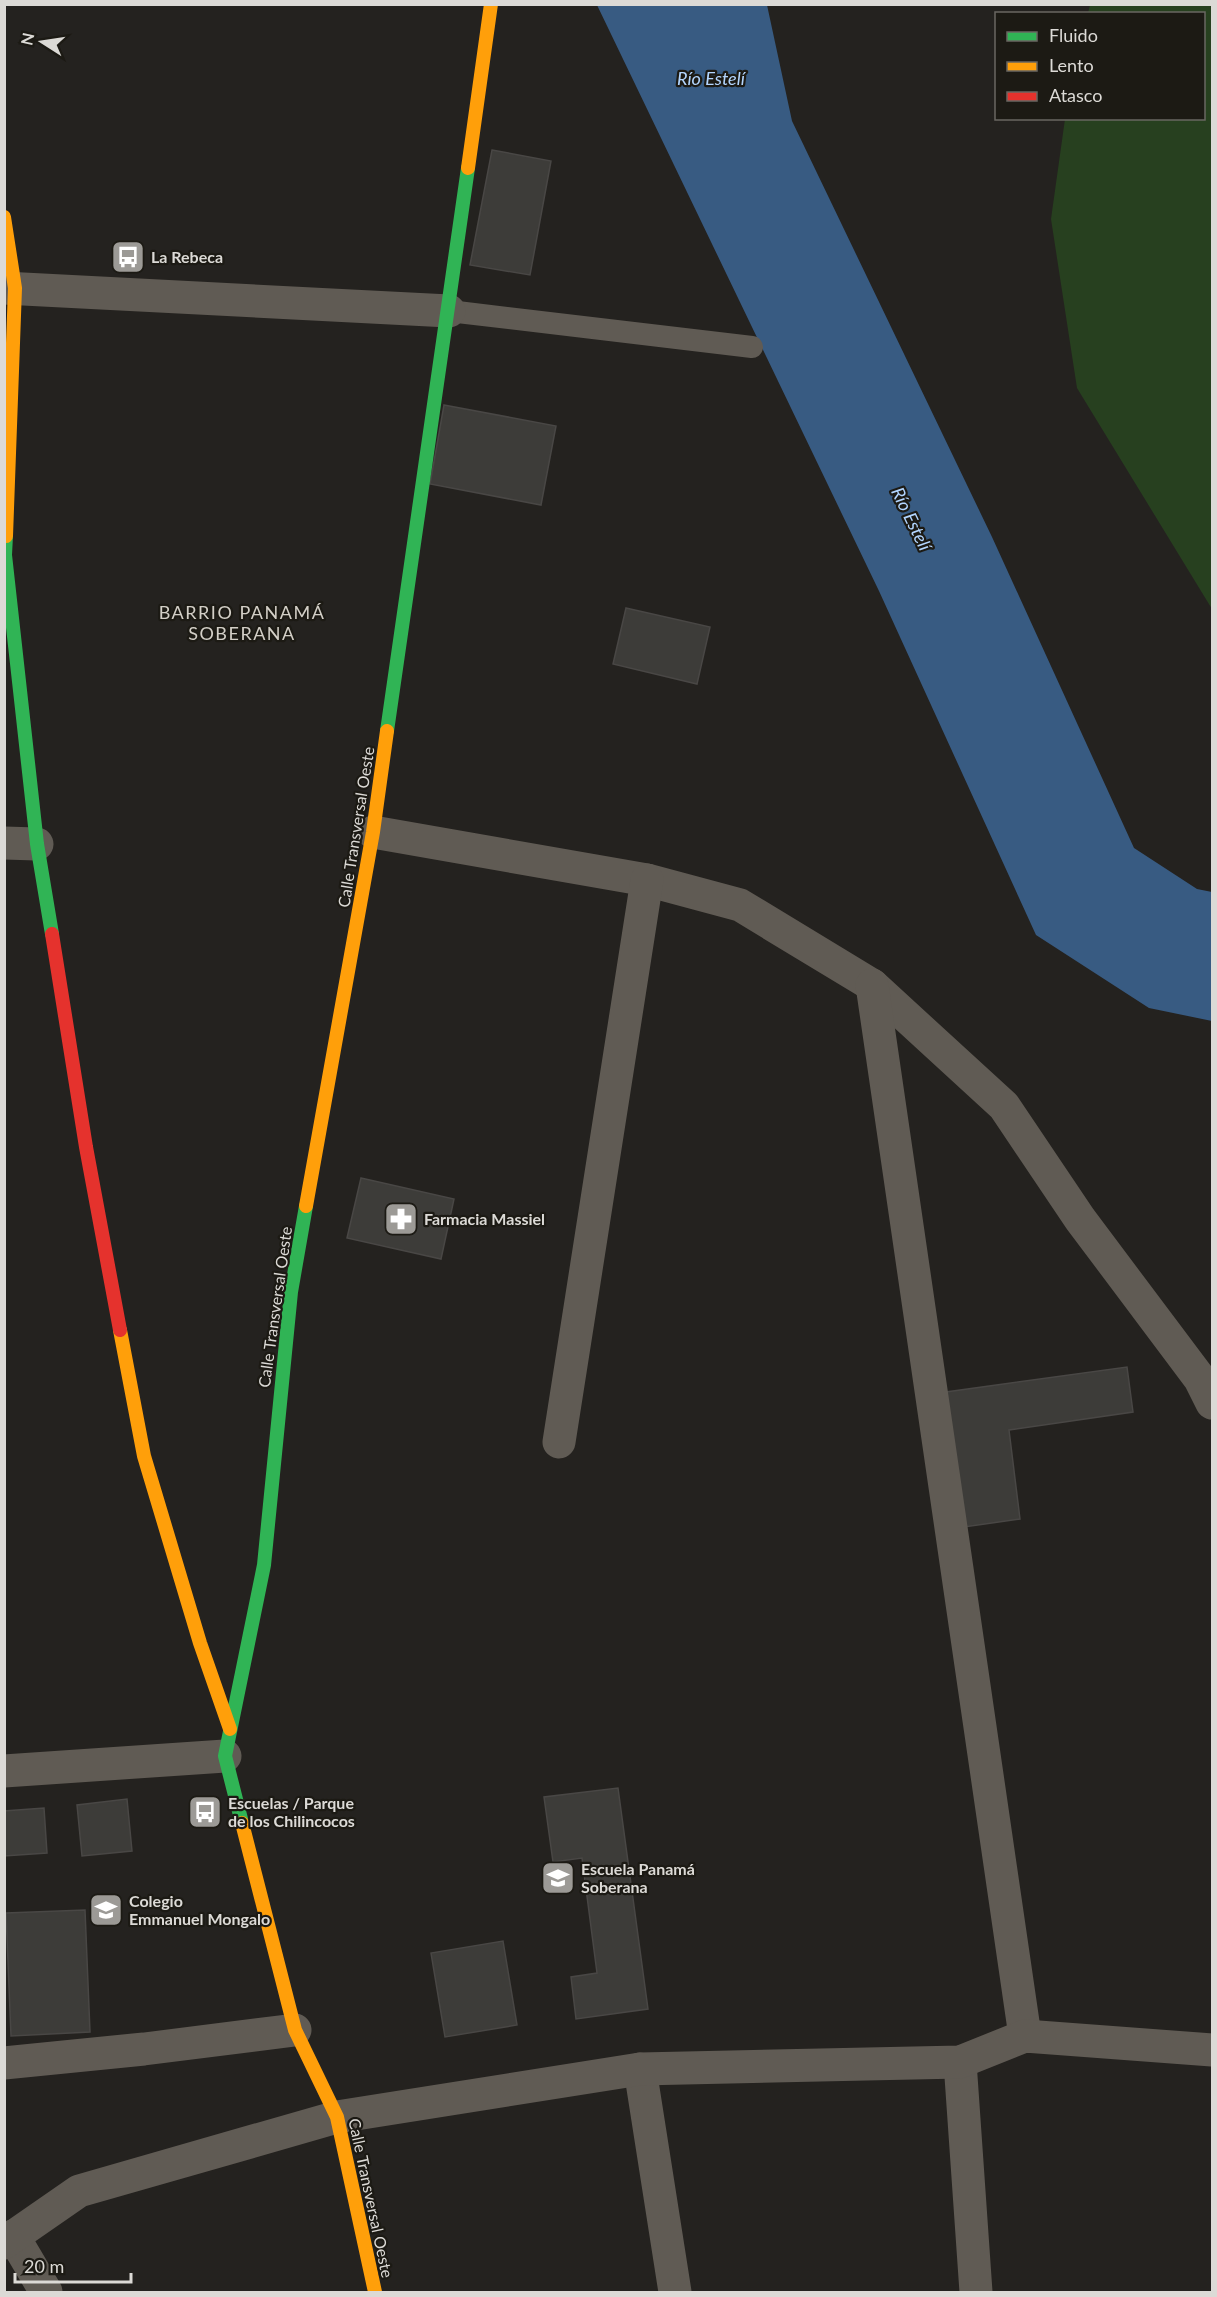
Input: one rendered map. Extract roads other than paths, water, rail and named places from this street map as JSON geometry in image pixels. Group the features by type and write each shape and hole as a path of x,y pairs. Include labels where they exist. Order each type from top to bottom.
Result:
{"street":[{"name":"Calle Transversal Oeste","path":"375,2292 337,2117 295,2030 228,1743 264,1564 291,1292 374,832 491,4"},
{"path":"4,217 10,288 5,555 37,844 86,1147 144,1456 228,1743 4,1771"},
{"path":"10,288 449,311"},
{"path":"374,832 647,880 740,905 872,985 1004,1106 1080,1220 1200,1379 1212,1403"},
{"path":"4,843 37,844"},
{"path":"559,1442 647,880"},
{"path":"872,985 1025,2036"},
{"path":"4,2063 144,2049 295,2030"},
{"path":"46,2292 9,2240 79,2191 337,2117 640,2069 960,2062 1025,2036 1212,2050"},
{"path":"960,2062 976,2292"},
{"path":"640,2069 675,2292"}],"lane":[{"path":"449,311 752,347"}],"water":[{"name":"Río Estelí","path":"597,5 767,5 792,121 992,537 1134,848 1197,889 1212,892 1212,1021 1149,1008 1036,935 879,591"}],"place":[{"name":"La Rebeca","path":"128,257"},
{"name":"Farmacia Massiel","path":"401,1219"},
{"name":"Escuelas / Parque de los Chilincocos","path":"205,1812"},
{"name":"Escuela Panamá Soberana","path":"558,1878"},
{"name":"Colegio Emmanuel Mongalo","path":"106,1910"}],"district":[{"name":"BARRIO PANAMÁ SOBERANA","path":"242,623"}]}
